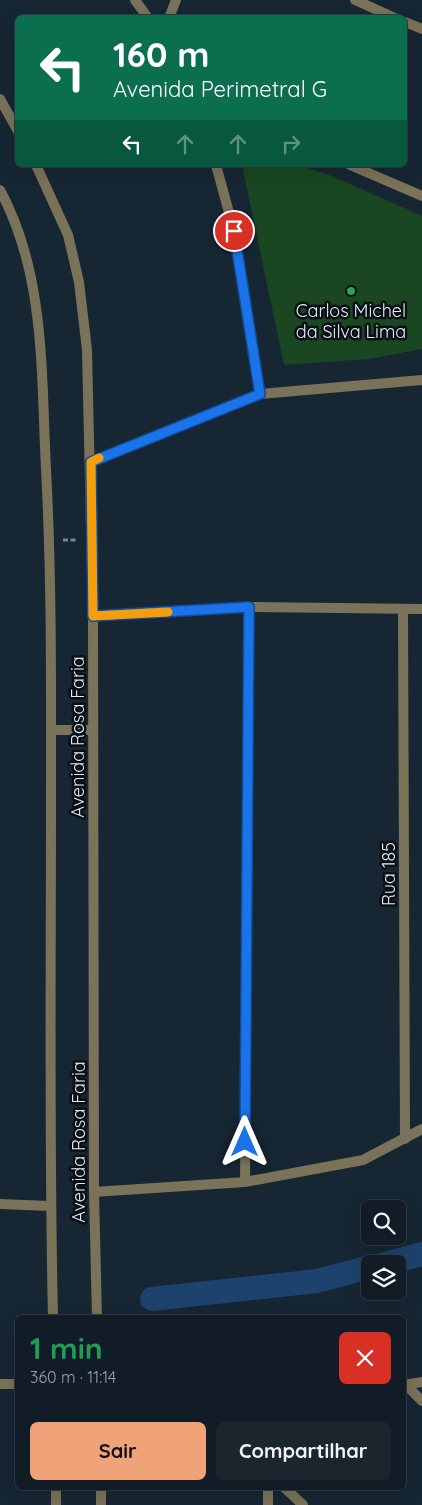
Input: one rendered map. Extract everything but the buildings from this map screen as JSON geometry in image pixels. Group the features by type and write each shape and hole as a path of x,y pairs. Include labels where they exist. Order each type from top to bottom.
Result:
{"street":[{"path":"135,0 146,15"},
{"path":"170,15 176,0"},
{"path":"355,0 388,15"},
{"path":"407,23 422,29"},
{"path":"0,99 15,126"},
{"name":"Avenida Rosa Faria","path":"37,167 68,235 79,282 87,350 93,616 94,1192 97,1315"},
{"path":"217,167 234,231 260,394"},
{"path":"355,167 422,196"},
{"name":"Avenida Rosa Faria","path":"0,190 25,248 34,286 40,346 50,540 50,1206 53,1315"},
{"path":"91,462 260,394 422,380"},
{"path":"93,616 249,607 422,610"},
{"path":"245,1182 249,607"},
{"name":"Rua 185","path":"403,609 405,1139"},
{"path":"51,730 92,730"},
{"path":"94,1192 245,1182 363,1160 422,1129"},
{"path":"0,1204 50,1206"},
{"path":"406,1385 422,1382"},
{"path":"0,1384 15,1384"},
{"path":"406,1386 422,1401"},
{"path":"56,1490 56,1505"},
{"path":"101,1490 102,1505"},
{"path":"268,1490 268,1505"},
{"path":"287,1490 303,1505"}],"path":[{"path":"50,540 91,540"}],"green space":[{"path":"242,167 304,167 330,175 422,216 422,349 369,359 284,365"}],"waterway":[{"path":"406,1258 422,1254"},
{"path":"152,1299 317,1281 361,1269"}],"slow traffic":[{"path":"99,458 91,462 93,616 168,612"}],"place":[{"name":"Carlos Michel da Silva Lima","path":"351,291"}],"route":[{"path":"234,231 260,394 91,462 91,521 93,616 249,607 245,1142"}]}
